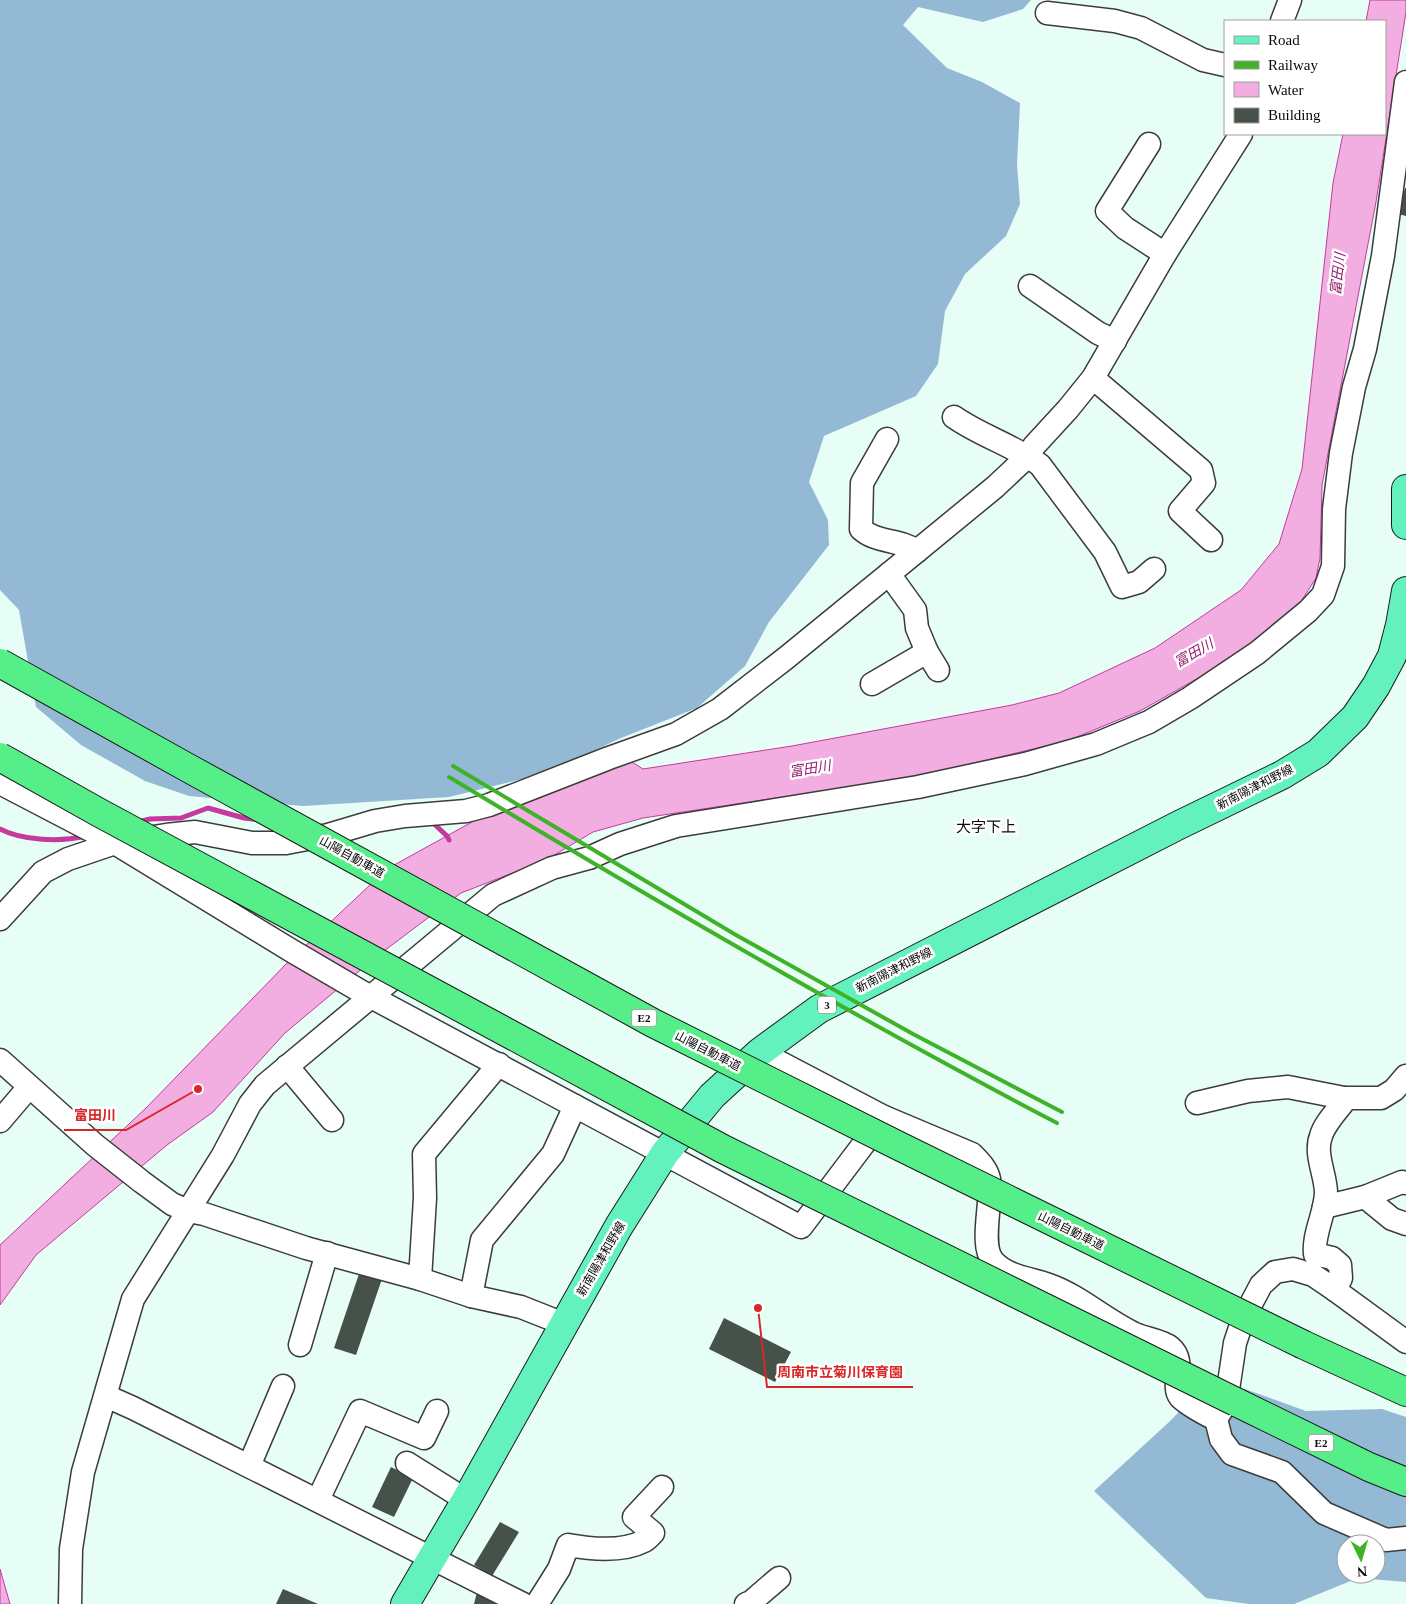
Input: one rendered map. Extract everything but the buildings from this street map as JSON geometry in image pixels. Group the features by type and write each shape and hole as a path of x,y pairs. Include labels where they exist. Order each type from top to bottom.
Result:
{"highway":[{"name":"山陽自動車道","path":"0,663 653,1023 890,1142 1304,1345 1406,1392"},
{"name":"E2","path":"0,757 115,822 723,1149 1226,1410 1406,1482"}],"main road":[{"path":"1406,489 1406,525"},
{"name":"新南陽津和野線","path":"405,1604 466,1500 619,1226 665,1153 712,1096 760,1052 819,1009 1282,774 1318,753 1355,717 1376,686 1399,659 1400,625 1406,591"}],"street":[{"path":"1282,20 1290,0"},
{"path":"1047,13 1115,21 1141,28 1203,60 1224,65"},
{"path":"70,1604 72,1550 83,1472 133,1299 223,1156 250,1104 265,1085 367,994 417,957 493,895 552,868 589,858 620,844 676,826 918,787 1025,764 1096,744 1149,722 1190,698 1257,654 1308,611 1323,595 1333,566 1334,509 1341,453 1354,387 1365,349 1383,256 1406,82"},
{"path":"0,919 43,872 68,860 116,843 166,834 195,832 252,843 286,844 328,835 375,821 466,810 489,804 676,734 720,709 786,658 995,487 1028,456 1093,378 1165,254 1240,135"},
{"path":"1149,144 1107,211 1125,228 1165,254"},
{"path":"1030,286 1098,333 1115,341"},
{"path":"1093,378 1201,470 1204,483 1180,512 1211,540"},
{"path":"954,417 968,427 1028,456 1040,464 1106,552 1122,587 1139,582 1154,569"},
{"path":"887,439 862,483 861,529 868,536 910,546 917,551"},
{"path":"872,684 932,661 917,628 915,610 889,574"},
{"path":"0,783 116,843 292,951 367,994 801,1227 884,1118"},
{"path":"760,1052 884,1118 972,1154 983,1165 989,1179 987,1251 993,1261 1010,1274 1049,1285 1075,1297 1134,1333 1170,1346 1178,1357 1177,1387 1180,1397 1207,1416 1226,1410"},
{"path":"0,1060 29,1088 95,1145 172,1204 188,1211 204,1214 327,1254 420,1279 471,1296 521,1307 564,1324"},
{"path":"420,1279 425,1198 424,1154 499,1064"},
{"path":"287,1066 332,1120"},
{"path":"1197,1103 1248,1091 1288,1087 1344,1098 1381,1098 1394,1090 1406,1076"},
{"path":"0,1120 29,1088"},
{"path":"1334,1290 1342,1278 1340,1265 1332,1258 1315,1254 1314,1246 1326,1192 1319,1150 1321,1136 1344,1098"},
{"path":"471,1296 482,1240 553,1154 575,1106"},
{"path":"1324,1207 1366,1197 1402,1182 1406,1183"},
{"path":"1366,1197 1392,1219 1406,1224"},
{"path":"300,1345 327,1254"},
{"path":"1406,1342 1313,1275 1293,1269 1275,1272 1261,1285 1242,1319 1234,1344 1222,1439 1232,1454 1282,1472 1324,1514 1386,1540 1406,1538"},
{"path":"249,1466 283,1386"},
{"path":"106,1396 318,1500 523,1604"},
{"path":"318,1500 360,1412 424,1438 437,1411"},
{"path":"408,1463 466,1500"},
{"path":"537,1604 559,1568 568,1545 584,1548 618,1548 644,1541 653,1533 634,1517 662,1487"},
{"path":"746,1604 752,1602 779,1578"}],"shaded area":[{"path":"0,0 1031,0 1023,9 983,22 918,7 903,25 947,68 982,82 1020,103 1017,164 1020,204 1006,236 965,274 945,311 938,364 916,396 824,436 809,482 828,520 829,545 769,622 745,666 697,708 621,738 546,773 449,797 303,806 189,796 145,781 81,745 36,707 19,610 0,590"},
{"path":"1203,1388 1245,1389 1306,1411 1382,1409 1406,1417 1406,1582 1386,1580 1386,1534 1336,1534 1336,1584 1343,1584 1294,1604 1249,1604 1206,1598 1094,1491"}],"water":[{"path":"1370,0 1406,0 1406,12 1376,202 1322,485 1320,558 1316,578 1300,603 1257,641 1200,677 1140,711 1067,741 915,777 643,818 593,832 546,860 461,893 376,957 285,1033 213,1112 167,1145 36,1255 0,1305 0,1245 146,1108 289,961 387,869 481,817 632,762 643,769 792,746 1012,705 1059,693 1155,648 1241,590 1279,544 1302,469 1333,183 1343,135 1386,135 1386,20 1366,20"},
{"path":"0,1569 10,1604 0,1604"}],"waterway":[{"path":"138,822 150,819 181,818 208,808 244,818 260,820"},
{"path":"431,821 449,840"},
{"path":"0,829 19,836 54,840 86,836"}],"railway":[{"path":"453,766 736,935 913,1034 1062,1112"},
{"path":"449,777 826,998 1057,1123"}],"place":[{"name":"富田川","path":"198,1089"},
{"name":"周南市立菊川保育園","path":"758,1308"}],"district":[{"name":"大字下上","path":"986,827"}]}
